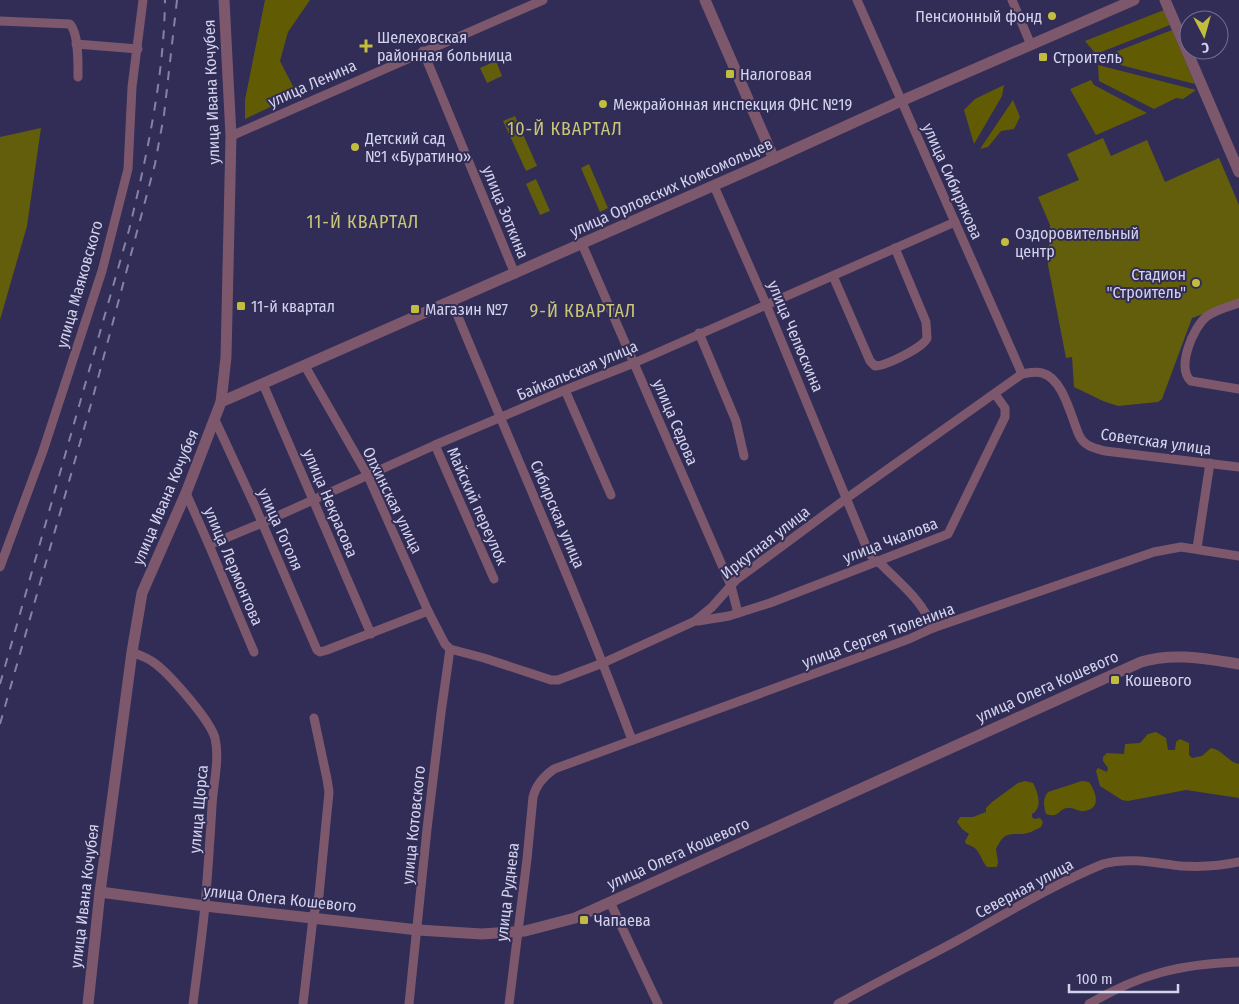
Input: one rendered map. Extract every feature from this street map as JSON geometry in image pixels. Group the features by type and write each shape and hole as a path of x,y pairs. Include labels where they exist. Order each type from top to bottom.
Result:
{"street":[{"name":"улица Маяковского","path":"0,567 43,451 102,271 128,168 132,87 143,0"},
{"name":"улица Ивана Кочубея","path":"88,1004 100,892 132,652 142,593 186,493 221,402 226,358 231,136 224,0"},
{"name":"улица Ленина","path":"231,136 543,0"},
{"path":"705,0 774,159"},
{"name":"улица Сибирякова","path":"857,0 1022,374"},
{"path":"1012,0 1031,45"},
{"name":"улица Орловских Комсомольцев","path":"221,402 452,302 901,101 1134,0"},
{"path":"1165,0 1239,172"},
{"path":"0,21 70,24 76,44 78,77"},
{"path":"76,44 138,48"},
{"name":"улица Зоткина","path":"423,51 515,274"},
{"name":"улица Челюскина","path":"714,186 766,304 868,551 871,557 915,597 924,609 933,628"},
{"name":"Байкальская улица","path":"209,545 435,445 634,363 955,222"},
{"name":"улица Седова","path":"582,244 731,586 738,613"},
{"path":"833,276 870,361 874,366 882,365 921,347 927,338 926,322 895,248"},
{"name":"Сибирская улица","path":"452,302 603,663 632,740"},
{"path":"1239,304 1214,313 1202,322 1189,346 1185,368 1186,375 1191,381 1239,388"},
{"path":"699,334 736,421 744,456"},
{"name":"Олхинская улица","path":"305,366 368,476 428,610 443,641 450,649"},
{"name":"Советская улица","path":"1022,374 1042,373 1050,377 1059,386 1079,435 1088,446 1104,451 1239,467"},
{"name":"Иркутная улица","path":"450,649 551,680 558,680 603,663 695,621 712,607 736,580 847,498 1022,374"},
{"name":"улица Некрасова","path":"263,384 371,634"},
{"path":"565,390 611,495"},
{"name":"улица Чкалова","path":"695,621 725,617 770,603 943,537 950,532 1005,417 1005,408 995,394"},
{"name":"улица Гоголя","path":"215,420 318,651 327,650 371,634"},
{"name":"Майский переулок","path":"435,445 494,578"},
{"path":"1197,548 1210,463"},
{"name":"улица Лермонтова","path":"186,493 254,652"},
{"name":"улица Сергея Тюленина","path":"538,785 554,769 875,652 933,628 1159,550 1197,548 1239,556"},
{"path":"371,634 428,610"},
{"name":"улица Котовского","path":"409,1004 429,809 450,649"},
{"name":"улица Щорса","path":"132,652 144,657 160,668 202,717 215,738 217,759 205,906 193,1004"},
{"name":"улица Олега Кошевого","path":"100,892 418,930 482,934 518,932 564,921 610,902 1141,662 1176,656 1239,664"},
{"path":"303,1004 313,918 319,895 329,792 314,718"},
{"name":"улица Руднева","path":"510,1004 533,797 538,785"},
{"name":"Северная улица","path":"838,1004 884,977 936,952 1030,900 1103,864 1113,861 1128,861 1194,866 1239,862"},
{"path":"610,902 658,1004"},
{"path":"1090,1004 1130,983 1165,971 1239,962"}],"shaded area":[{"path":"265,0 310,0 288,32 280,61 297,94 245,119 245,100"},
{"path":"1164,10 1170,25 1096,54 1085,41"},
{"path":"1172,30 1179,46 1179,60 1185,60 1195,84 1097,59"},
{"path":"496,61 502,76 487,83 480,68"},
{"path":"1098,65 1196,90 1183,99 1176,98 1154,109 1099,81"},
{"path":"1091,80 1094,85 1147,113 1096,135 1070,89"},
{"path":"1004,85 1002,96 974,144 964,110 975,99"},
{"path":"1013,100 1020,117 1014,129 1001,131 988,147 980,149"},
{"path":"515,116 537,166 526,171 503,121"},
{"path":"41,128 27,226 0,320 0,137"},
{"name":"Стадион \"Строитель\"","path":"1103,138 1111,156 1147,140 1165,182 1219,158 1239,205 1239,301 1192,318 1162,399 1158,402 1118,406 1103,401 1074,387 1072,357 1066,358 1048,265 1050,225 1038,197 1079,180 1067,154"},
{"path":"589,164 608,208 600,212 581,168"},
{"path":"536,179 550,211 540,215 526,184"},
{"path":"1156,732 1166,738 1168,750 1175,750 1176,742 1180,739 1189,743 1189,755 1192,758 1202,756 1211,748 1239,764 1239,798 1186,790 1128,801 1122,800 1100,786 1096,771 1098,768 1107,772 1108,768 1103,761 1103,757 1107,753 1124,754 1125,744 1140,743 1148,734"},
{"path":"1025,781 1033,783 1036,791 1038,808 1032,814 1032,817 1034,819 1040,818 1043,822 1041,827 1032,832 1006,836 1001,840 996,849 997,867 987,867 977,850 971,845 966,844 965,841 969,834 957,822 960,817 973,817 986,812 986,808 992,802 1018,783"},
{"path":"1082,781 1089,782 1094,790 1096,800 1090,810 1082,811 1065,808 1054,815 1046,814 1044,800 1048,792"}],"railway":[{"path":"0,684 129,230 148,145 158,87 165,0"},
{"path":"0,724 93,397 155,164 164,115 177,0"}],"place":[{"name":"Пенсионный фонд","path":"1052,16"},
{"name":"Шелеховская районная больница","path":"366,46"},
{"name":"Строитель","path":"1043,57"},
{"name":"Налоговая","path":"730,74"},
{"name":"Межрайонная инспекция ФНС №19","path":"603,104"},
{"name":"Детский сад №1 «Буратино»","path":"355,147"},
{"name":"Оздоровительный центр","path":"1005,242"},
{"name":"Стадион \"Строитель\"","path":"1196,283"},
{"name":"11-й квартал","path":"241,306"},
{"name":"Магазин №7","path":"415,309"},
{"name":"Кошевого","path":"1115,680"},
{"name":"Чапаева","path":"584,920"}],"district":[{"name":"10-Й КВАРТАЛ","path":"565,129"},
{"name":"11-Й КВАРТАЛ","path":"363,222"},
{"name":"9-Й КВАРТАЛ","path":"583,311"}]}
